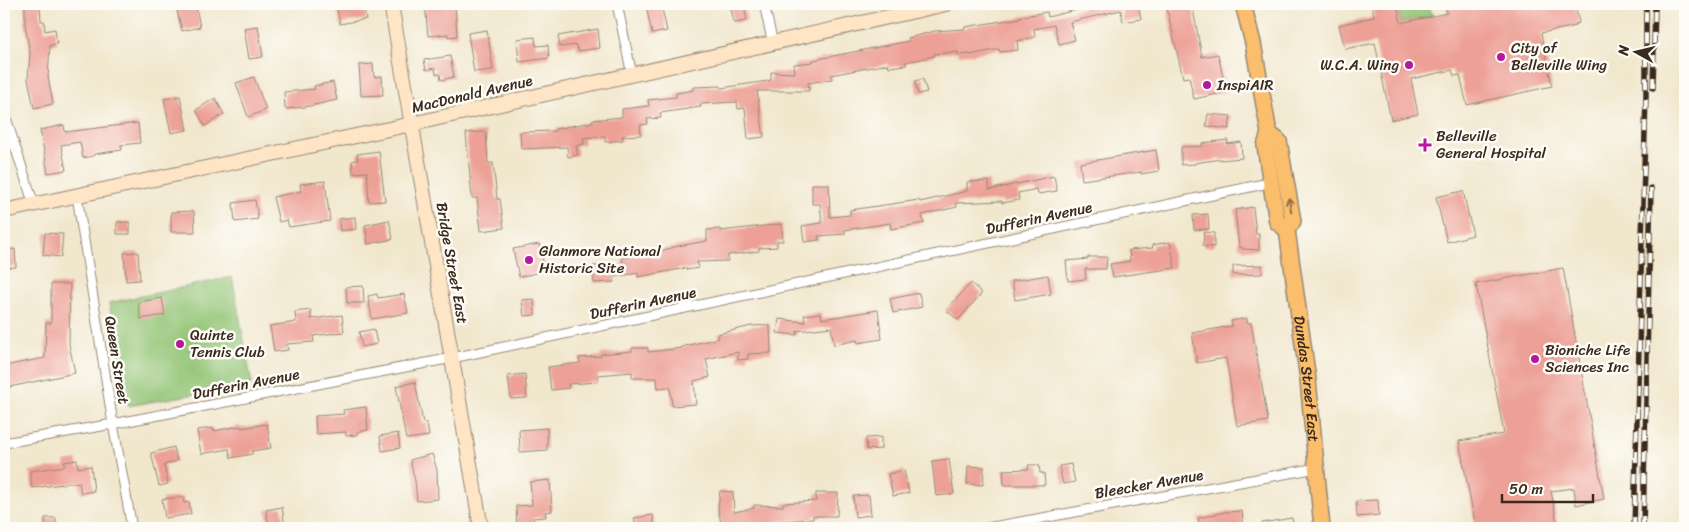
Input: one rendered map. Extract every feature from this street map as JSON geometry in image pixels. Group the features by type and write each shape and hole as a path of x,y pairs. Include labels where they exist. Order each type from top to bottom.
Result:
{"main road":[{"name":"Dundas Street East","path":"1243,4 1253,43 1270,133 1265,146 1277,222 1287,230"},
{"name":"Dundas Street East","path":"1270,133 1279,141 1293,220 1287,230 1308,380 1322,528"}],"street":[{"name":"Bridge Street East","path":"391,4 481,528"},
{"path":"617,4 632,75"},
{"path":"764,4 773,44"},
{"name":"MacDonald Avenue","path":"4,211 412,124 946,4"},
{"path":"4,112 34,205"},
{"name":"Dufferin Avenue","path":"4,443 113,424 452,358 1271,183 1286,178"},
{"name":"Queen Street","path":"78,196 113,424 132,528"},
{"name":"Bleecker Avenue","path":"987,528 1317,468"}],"green space":[{"path":"1397,4 1429,4 1432,16 1401,23"},
{"name":"Quinte Tennis Club","path":"232,277 252,384 128,406 109,303"}],"building":[{"path":"25,4 40,4 41,21 44,21 45,31 55,29 57,44 50,45 48,77 53,104 34,108 28,79 30,53 25,24"},
{"path":"363,4 366,19 340,24 337,8"},
{"path":"425,4 455,4 457,36 448,37 448,34 428,36"},
{"path":"661,4 667,31 652,34 646,6"},
{"path":"730,4 744,4 747,21 734,23"},
{"path":"1083,4 1138,4 1141,19 1123,22 1121,10 1070,22 1075,40 1059,44 1054,25 1034,29 1035,37 1017,41 1018,50 1000,52 999,49 970,55 958,55 958,52 934,54 935,56 906,62 906,65 889,67 888,64 831,75 832,79 808,83 809,91 757,91 764,137 748,139 745,108 738,109 737,102 700,104 701,107 660,113 661,118 647,119 648,124 640,125 641,135 622,136 623,140 605,142 605,136 583,138 584,144 576,146 578,155 568,157 567,147 521,149 520,132 555,131 555,129 592,122 592,120 622,117 622,109 649,106 648,100 676,97 676,93 693,90 693,87 721,86 721,88 768,81 771,80 771,72 795,73 794,64 813,62 813,60 909,41 908,38 935,31 965,29 965,27 1047,12 1048,17 1084,8"},
{"path":"1192,4 1202,57 1218,54 1226,92 1194,99 1189,77 1183,78 1167,9"},
{"path":"1372,4 1397,4 1401,23 1447,13 1446,7 1449,7 1448,4 1575,4 1579,23 1575,24 1576,26 1541,33 1552,86 1467,105 1460,75 1454,76 1452,70 1411,79 1418,114 1391,120 1375,43 1345,49 1339,25 1374,17"},
{"path":"196,7 200,27 182,31 177,11"},
{"path":"258,26 263,57 249,59 244,28"},
{"path":"598,29 600,48 578,51 576,45 560,47 558,36"},
{"path":"487,30 493,70 474,72 468,33"},
{"path":"535,37 536,46 548,45 549,58 519,62 517,39"},
{"path":"450,56 454,77 441,80 440,74 436,74 435,68 426,70 424,60"},
{"path":"373,64 374,77 382,76 383,95 361,96 359,65"},
{"path":"254,77 266,110 248,117 236,83"},
{"path":"923,79 927,92 918,94 915,81"},
{"path":"333,82 337,100 285,109 284,92 315,89 314,86"},
{"path":"180,96 187,130 171,133 164,99"},
{"path":"215,98 224,114 205,126 196,110"},
{"path":"1208,114 1231,116 1229,129 1206,126"},
{"path":"138,123 140,143 121,145 122,150 94,154 94,156 83,158 80,142 61,145 66,170 48,173 40,130 64,125 65,132"},
{"path":"486,132 488,163 493,163 497,199 500,199 504,228 481,231 477,198 472,198 466,133"},
{"path":"1228,140 1227,144 1241,142 1242,158 1181,165 1181,147 1203,146 1202,143"},
{"path":"1156,150 1159,171 1082,180 1080,163"},
{"path":"379,151 385,201 369,202 367,172 353,173 352,161 358,160 357,154"},
{"path":"1054,176 1057,191 1038,194 1037,189 1018,193 1019,200 1002,203 1002,201 956,203 957,207 922,215 924,223 891,229 890,223 845,230 845,234 818,236 819,240 804,242 802,226 822,223 820,204 812,204 812,184 829,184 830,217 850,215 850,210 919,200 920,202 967,191 967,182 989,181 989,190"},
{"path":"325,181 330,221 289,227 287,220 279,222 273,197 301,191 300,184"},
{"path":"1463,191 1473,235 1447,242 1436,197"},
{"path":"255,200 258,219 235,222 233,203"},
{"path":"1253,207 1256,234 1259,234 1259,250 1242,249 1242,247 1239,247 1235,210"},
{"path":"194,211 195,232 171,232 171,212"},
{"path":"1208,214 1209,229 1194,230 1193,215"},
{"path":"355,217 356,229 340,231 339,219"},
{"path":"389,220 393,239 368,244 365,225"},
{"path":"117,222 130,222 130,234 117,234"},
{"path":"782,224 783,241 777,241 777,247 759,248 759,251 728,255 728,261 697,262 699,268 686,270 686,268 638,277 638,273 614,277 614,282 594,283 593,266 623,265 622,258 707,241 707,230 720,229 720,231"},
{"path":"1204,232 1214,233 1214,247 1203,246"},
{"path":"45,233 63,234 61,257 43,255"},
{"path":"1170,242 1175,268 1113,277 1110,264 1130,261 1129,250 1153,248 1152,245"},
{"name":"Glanmore National Historic Site","path":"539,244 545,271 519,277 513,249"},
{"path":"15,249 16,267 4,268 4,250"},
{"path":"138,252 140,280 126,281 124,253"},
{"path":"1088,257 1107,257 1106,269 1085,269 1086,279 1068,281 1066,261 1088,259"},
{"path":"1262,265 1262,274 1233,275 1233,266"},
{"name":"Bioniche Life Sciences Inc","path":"1563,268 1604,499 1576,505 1574,488 1551,491 1558,528 1476,528 1459,441 1504,434 1476,284"},
{"path":"1048,275 1051,294 1015,300 1012,281"},
{"path":"971,283 982,293 958,320 946,310"},
{"path":"51,284 70,284 69,344 75,373 5,388 4,366 45,358 46,323 51,323"},
{"path":"363,286 364,303 347,303 346,287"},
{"path":"919,293 922,307 893,313 890,299"},
{"path":"377,294 378,298 404,294 408,313 372,319 368,296"},
{"path":"162,298 165,315 141,319 138,302"},
{"path":"534,299 535,315 524,316 522,300"},
{"path":"311,310 311,319 342,315 344,332 313,336 314,342 287,344 288,350 274,352 270,326 296,322 295,312"},
{"path":"878,310 882,339 858,343 857,340 834,345 831,327 797,331 797,335 777,333 779,319 805,322 804,315 821,313 822,319"},
{"path":"1247,318 1247,323 1251,323 1268,421 1237,426 1226,358 1197,363 1192,333 1232,326 1231,321"},
{"path":"770,325 771,353 748,354 748,359 738,360 738,352 706,359 710,377 694,381 696,404 672,406 670,387 658,388 657,378 632,378 632,372 598,375 598,382 568,384 569,388 551,390 548,367 580,363 579,358 632,351 632,348 648,348 648,352 682,348 719,338 718,334 751,326"},
{"path":"374,329 377,344 362,347 359,332"},
{"path":"525,374 527,398 511,399 508,376"},
{"path":"415,382 423,423 427,423 429,436 406,439 396,386"},
{"path":"366,407 368,430 357,432 357,435 346,436 346,432 316,434 315,416 344,414 343,410"},
{"path":"267,424 271,448 252,451 252,454 231,458 229,449 201,454 197,430 213,428 213,431"},
{"path":"547,428 547,450 520,452 519,430"},
{"path":"398,433 400,448 382,451 380,436"},
{"path":"881,437 881,449 867,450 866,438"},
{"path":"174,447 177,461 164,465 168,484 159,486 151,453"},
{"path":"432,454 437,470 438,499 417,501 410,460"},
{"path":"949,459 954,494 936,496 932,461"},
{"path":"77,460 78,468 91,466 94,491 81,493 79,482 32,488 30,471 65,466 64,462"},
{"path":"1071,464 1075,482 1063,484 1059,466"},
{"path":"1028,465 1039,465 1040,473 1044,473 1045,485 1004,485 1003,470 1029,469"},
{"path":"968,466 984,467 983,485 967,484"},
{"path":"904,470 909,493 893,496 888,474"},
{"path":"550,480 552,511 545,512 546,517 533,518 534,528 517,528 516,506 532,505 530,482"},
{"path":"720,491 733,492 734,512 754,508 754,505 783,506 783,503 816,501 816,493 838,493 837,516 813,516 813,519 778,521 778,526 773,526 773,528 722,528 718,509"},
{"path":"869,495 871,515 855,517 853,496"},
{"path":"183,497 184,503 189,502 191,514 165,518 162,499"},
{"path":"1378,500 1379,515 1357,517 1356,501"},
{"path":"282,507 285,527 269,528 266,510"},
{"path":"1242,511 1244,528 1200,528 1198,518 1225,512"},
{"path":"653,515 655,528 636,528 634,518"},
{"path":"45,518 56,518 56,528 45,528"},
{"path":"1292,518 1294,528 1263,528 1262,523"}],"railway":[{"path":"1634,528 1646,96 1646,4"},
{"path":"1653,88 1655,4"},
{"path":"1643,528 1651,188"}],"place":[{"name":"City of Belleville Wing","path":"1501,57"},
{"name":"W.C.A. Wing","path":"1409,65"},
{"name":"InspiAIR","path":"1207,85"},
{"name":"Belleville General Hospital","path":"1425,145"},
{"name":"Glanmore National Historic Site","path":"529,260"},
{"name":"Quinte Tennis Club","path":"180,344"},
{"name":"Bioniche Life Sciences Inc","path":"1535,359"}]}
